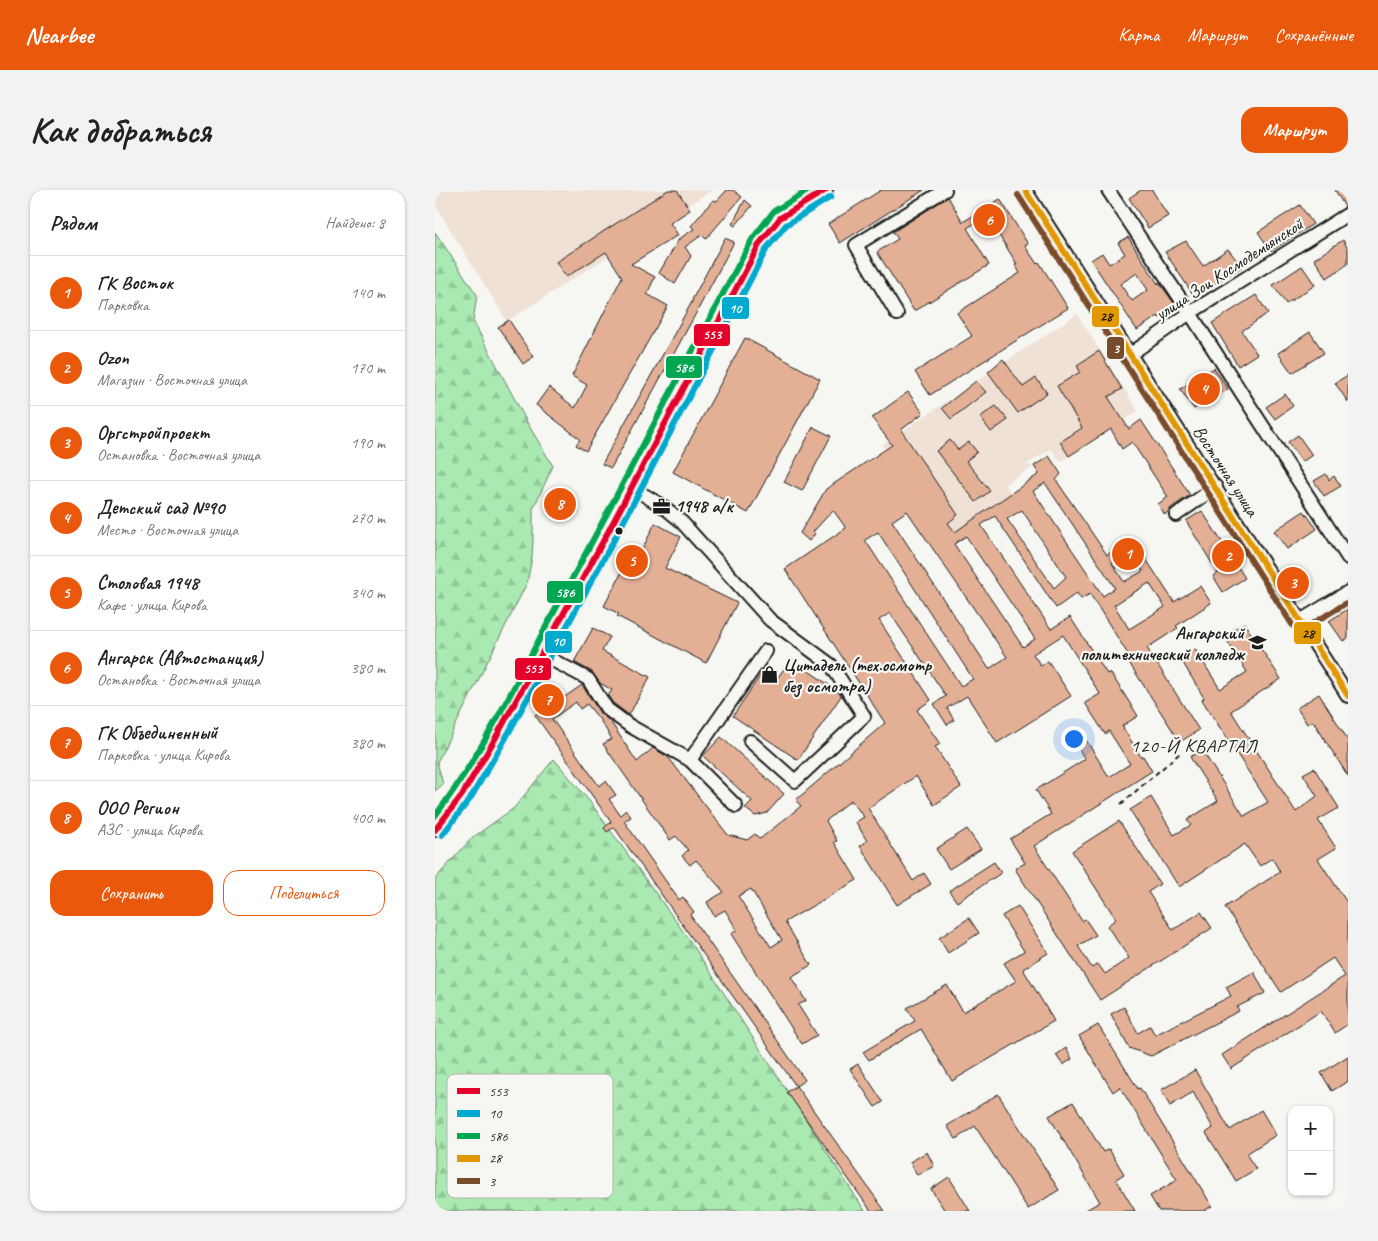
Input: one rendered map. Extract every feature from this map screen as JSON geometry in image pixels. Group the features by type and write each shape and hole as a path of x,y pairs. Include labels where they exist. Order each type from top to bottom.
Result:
{"street":[{"path":"435,830 462,795 495,739 603,542 760,243 780,218 810,190"},
{"path":"780,218 826,190"},
{"path":"897,314 856,245 945,190"},
{"name":"Восточная улица","path":"1025,190 1348,696"},
{"path":"1109,190 1348,558"},
{"name":"улица Зои Космодемьянской","path":"1129,355 1190,313 1348,214"},
{"path":"631,487 664,507 680,520 770,620 831,665 864,716 795,781 750,741"},
{"path":"1176,515 1216,487"},
{"path":"1300,621 1348,592"},
{"path":"690,760 766,651"},
{"path":"541,654 588,679 607,709 630,726 690,760 736,806"}],"path":[{"path":"1121,804 1180,753"}],"shaded area":[{"path":"435,190 712,190 507,321 435,205"},
{"path":"1077,314 1138,411 1061,462 1051,449 1026,465 1034,466 1005,484 1016,502 954,544 882,445"}],"green space":[{"path":"435,232 477,295 473,321 529,426 553,466 533,509 532,557 527,583 437,762 443,784 435,791"},
{"path":"554,759 590,802 690,941 865,1211 435,1211 435,879 472,838 514,808"}],"building":[{"path":"668,190 677,190 690,210 670,223 678,235 631,264 655,277 647,294 668,306 586,451 576,445 580,439 536,405 549,387 575,408 587,385 572,376 622,277 606,252 566,277 556,262"},
{"path":"727,190 733,190 742,197 706,239 702,235 685,247 691,256 675,284 659,273 679,239 694,229 691,226 713,200 717,201"},
{"path":"881,190 924,190 840,243 828,224"},
{"path":"1141,190 1152,190 1168,216 1148,228 1129,198"},
{"path":"1335,190 1348,190 1348,206 1345,207"},
{"path":"948,197 963,222 1000,199 1028,244 1025,246 1037,264 1039,262 1068,308 930,395 915,372 972,336 957,313 1020,273 1015,265 1017,264 987,216 967,228 989,265 914,311 877,252 898,239 893,232"},
{"path":"745,200 752,206 735,226 732,224"},
{"path":"1300,205 1313,224 1271,251 1258,232"},
{"path":"1128,237 1158,284 1159,282 1176,306 1137,330 1091,260 1102,253 1109,264 1125,254 1118,243","holes":["1137,273 1148,290 1132,301 1120,284"]},
{"path":"725,238 734,242 695,315 611,468 602,464 693,300"},
{"path":"1343,240 1348,249 1348,264 1327,278 1314,259"},
{"path":"1186,241 1203,266 1228,249 1242,267 1194,296 1165,252"},
{"path":"1302,266 1315,285 1286,304 1273,285"},
{"path":"1256,295 1268,313 1242,331 1257,354 1238,366 1212,323"},
{"path":"509,320 533,357 523,364 498,327"},
{"path":"1310,332 1324,353 1292,373 1278,353"},
{"path":"745,338 820,379 748,513 673,472"},
{"path":"1099,351 1122,389 1108,397 1129,429 1141,420 1190,495 1171,508 1165,515 1158,504 1168,497 1132,442 1122,449 1111,429 1069,456 1060,442 1082,428 1057,386 1080,372 1077,365"},
{"path":"1003,359 1023,387 1036,378 1047,393 1018,413 988,372"},
{"path":"1214,368 1228,389 1194,409 1180,389"},
{"path":"1348,375 1348,402 1335,383"},
{"path":"976,381 986,392 951,419 942,408"},
{"path":"908,392 923,413 901,430 958,515 948,523 955,532 1039,474 1034,466 1049,456 1061,474 1056,480 1107,555 1116,549 1122,556 1112,563 1124,582 1143,571 1132,555 1140,550 1174,602 1200,586 1211,603 1147,648 1199,730 1180,742 1128,661 1131,659 1090,594 1081,599 1077,593 1056,608 995,516 981,525 1051,629 1070,617 1107,674 1110,672 1138,716 1122,726 1152,771 1034,846 1082,921 1085,919 1096,935 1078,946 1092,968 1098,964 1105,974 1129,958 1107,926 1116,919 1072,851 1119,821 1160,884 1148,892 1173,930 1201,912 1212,928 1100,1000 1015,869 1025,863 1010,839 1051,814 1036,790 1085,759 1068,733 1078,727 1109,777 1130,764 1109,731 1105,734 1085,703 1100,694 1063,635 1033,654 1041,666 1048,661 1071,696 997,743 967,696 947,708 954,720 947,725 934,704 946,696 890,613 879,620 931,700 917,710 940,744 935,747 961,787 934,805 916,776 868,808 913,881 924,873 931,884 897,905 860,846 867,841 856,822 864,817 851,800 826,821 837,841 834,842 857,880 785,922 811,965 791,977 806,1001 798,1005 817,1035 802,1044 731,934 737,930 725,910 714,916 707,902 724,892 696,860 690,865 682,856 688,850 676,836 670,840 603,744 612,739 600,720 587,704 580,709 576,702 552,719 599,786 606,781 616,795 609,799 620,815 626,810 631,817 624,821 679,900 683,897 694,912 690,915 805,1080 796,1086 614,827 607,832 604,828 611,822 535,715 545,708 546,710 582,685 600,713 610,721 637,762 653,748 668,757 728,835 747,840 755,834 760,839 801,806 796,800 885,723 785,569 846,528 833,510 813,532 815,534 809,541 800,533 826,489 892,445 872,418","holes":["1045,483 1115,588 1103,596 1033,491","1022,510 1066,577 1054,588 1007,519","907,511 1007,657 989,669 892,521","878,532 973,679 961,686 865,540","966,536 1035,639 1023,647 954,544","1149,583 1165,607 1129,629 1114,605","751,889 782,940 771,947 738,896"]},
{"path":"1285,394 1293,406 1275,419 1266,407"},
{"path":"996,406 1008,420 991,432 980,417"},
{"path":"813,427 831,436 802,491 784,482"},
{"path":"1298,435 1312,455 1302,462 1288,442"},
{"path":"950,440 958,450 969,442 977,452 966,461 990,491 976,502 936,451"},
{"path":"1326,474 1329,480 1334,476 1341,486 1324,496 1314,481"},
{"path":"1202,511 1245,578 1223,592 1213,576 1218,573 1186,521"},
{"path":"1304,511 1317,529 1287,549 1274,531"},
{"path":"655,523 681,537 665,568 737,603 706,663 617,616 619,614 604,606 634,549 641,552"},
{"path":"1348,609 1348,638 1343,641 1329,621"},
{"path":"1244,623 1281,679 1231,711 1296,812 1317,796 1303,774 1314,768 1339,808 1318,820 1336,848 1318,859 1348,904 1348,1024 1335,1033 1321,1011 1231,1069 1222,1055 1345,976 1333,958 1281,992 1225,907 1280,872 1272,858 1260,866 1245,844 1179,887 1130,810 1151,797 1174,835 1191,825 1187,820 1218,801 1190,757 1202,750 1244,816 1268,802 1202,700 1204,698 1180,658 1195,649 1220,689 1247,672 1224,636"},
{"path":"593,628 610,637 602,651 650,677 629,715 613,703 608,696 612,690 600,683 592,672 574,662"},
{"path":"791,659 838,691 841,696 798,760 733,716 763,671 776,680"},
{"path":"1319,694 1348,740 1348,776 1313,721 1307,724 1297,708"},
{"path":"721,737 784,794 767,813 755,816 745,808 752,801 703,756"},
{"path":"967,829 981,849 949,869 936,849"},
{"path":"994,862 1001,873 957,902 949,891"},
{"path":"1018,906 1048,953 1023,969 1054,1021 952,1081 921,1029 869,1060 863,1052 915,1021 907,1008 947,985 963,1012 1016,981 1004,963 1024,951 1002,916"},
{"path":"969,918 979,933 948,953 939,938"},
{"path":"1254,972 1265,993 1237,1007 1239,1011 1151,1056 1129,1048 1111,1014 1124,1007 1138,1033 1150,1026 1155,1035 1231,996 1226,987"},
{"path":"1098,1025 1138,1089 1140,1088 1212,1206 1204,1211 1159,1211 1150,1196 1177,1180 1120,1087 1113,1092 1079,1036"},
{"path":"1066,1048 1072,1059 1063,1065 1056,1055"},
{"path":"1348,1056 1348,1081 1332,1091 1321,1073"},
{"path":"858,1064 883,1102 875,1107 850,1069"},
{"path":"1195,1070 1230,1130 1261,1110 1276,1135 1246,1154 1256,1169 1236,1181 1206,1133 1213,1128 1193,1092 1170,1106 1161,1090"},
{"path":"796,1086 885,1211 871,1211 787,1092"},
{"path":"998,1094 1059,1190 1028,1209 975,1126 956,1139 947,1126"},
{"path":"1073,1102 1103,1152 1109,1149 1124,1174 1116,1179 1135,1211 1084,1211 1100,1202 1049,1116"},
{"path":"927,1152 934,1166 917,1175 910,1162"},
{"path":"949,1177 970,1211 945,1211 931,1189"}],"transit line":[{"name":"586","path":"435,816 467,770 495,722 753,238 774,211 809,190"},
{"name":"553","path":"435,830 462,795 495,739 607,534 760,243 780,218 826,190"},
{"name":"28","path":"1025,190 1348,696"},
{"name":"3","path":"1018,195 1293,626 1298,630 1304,629 1348,602"},
{"name":"10","path":"442,835 470,799 503,743 615,538 767,248 786,225 831,197"}],"place":[{"name":"Ангарск (Автостанция)","path":"989,220"},
{"name":"Детский сад №90","path":"1204,389"},
{"name":"ООО Регион","path":"560,504"},
{"name":"1948 а/к","path":"661,506"},
{"name":"ГК Восток","path":"1128,554"},
{"name":"Ozon","path":"1228,556"},
{"name":"Столовая 1948","path":"632,561"},
{"name":"Оргстройпроект","path":"1293,583"},
{"name":"Ангарский политехнический колледж","path":"1258,643"},
{"name":"Цитадель (тех.осмотр без осмотра)","path":"769,675"},
{"name":"ГК Объединенный","path":"548,700"}],"district":[{"name":"120-Й КВАРТАЛ","path":"1194,746"}]}
